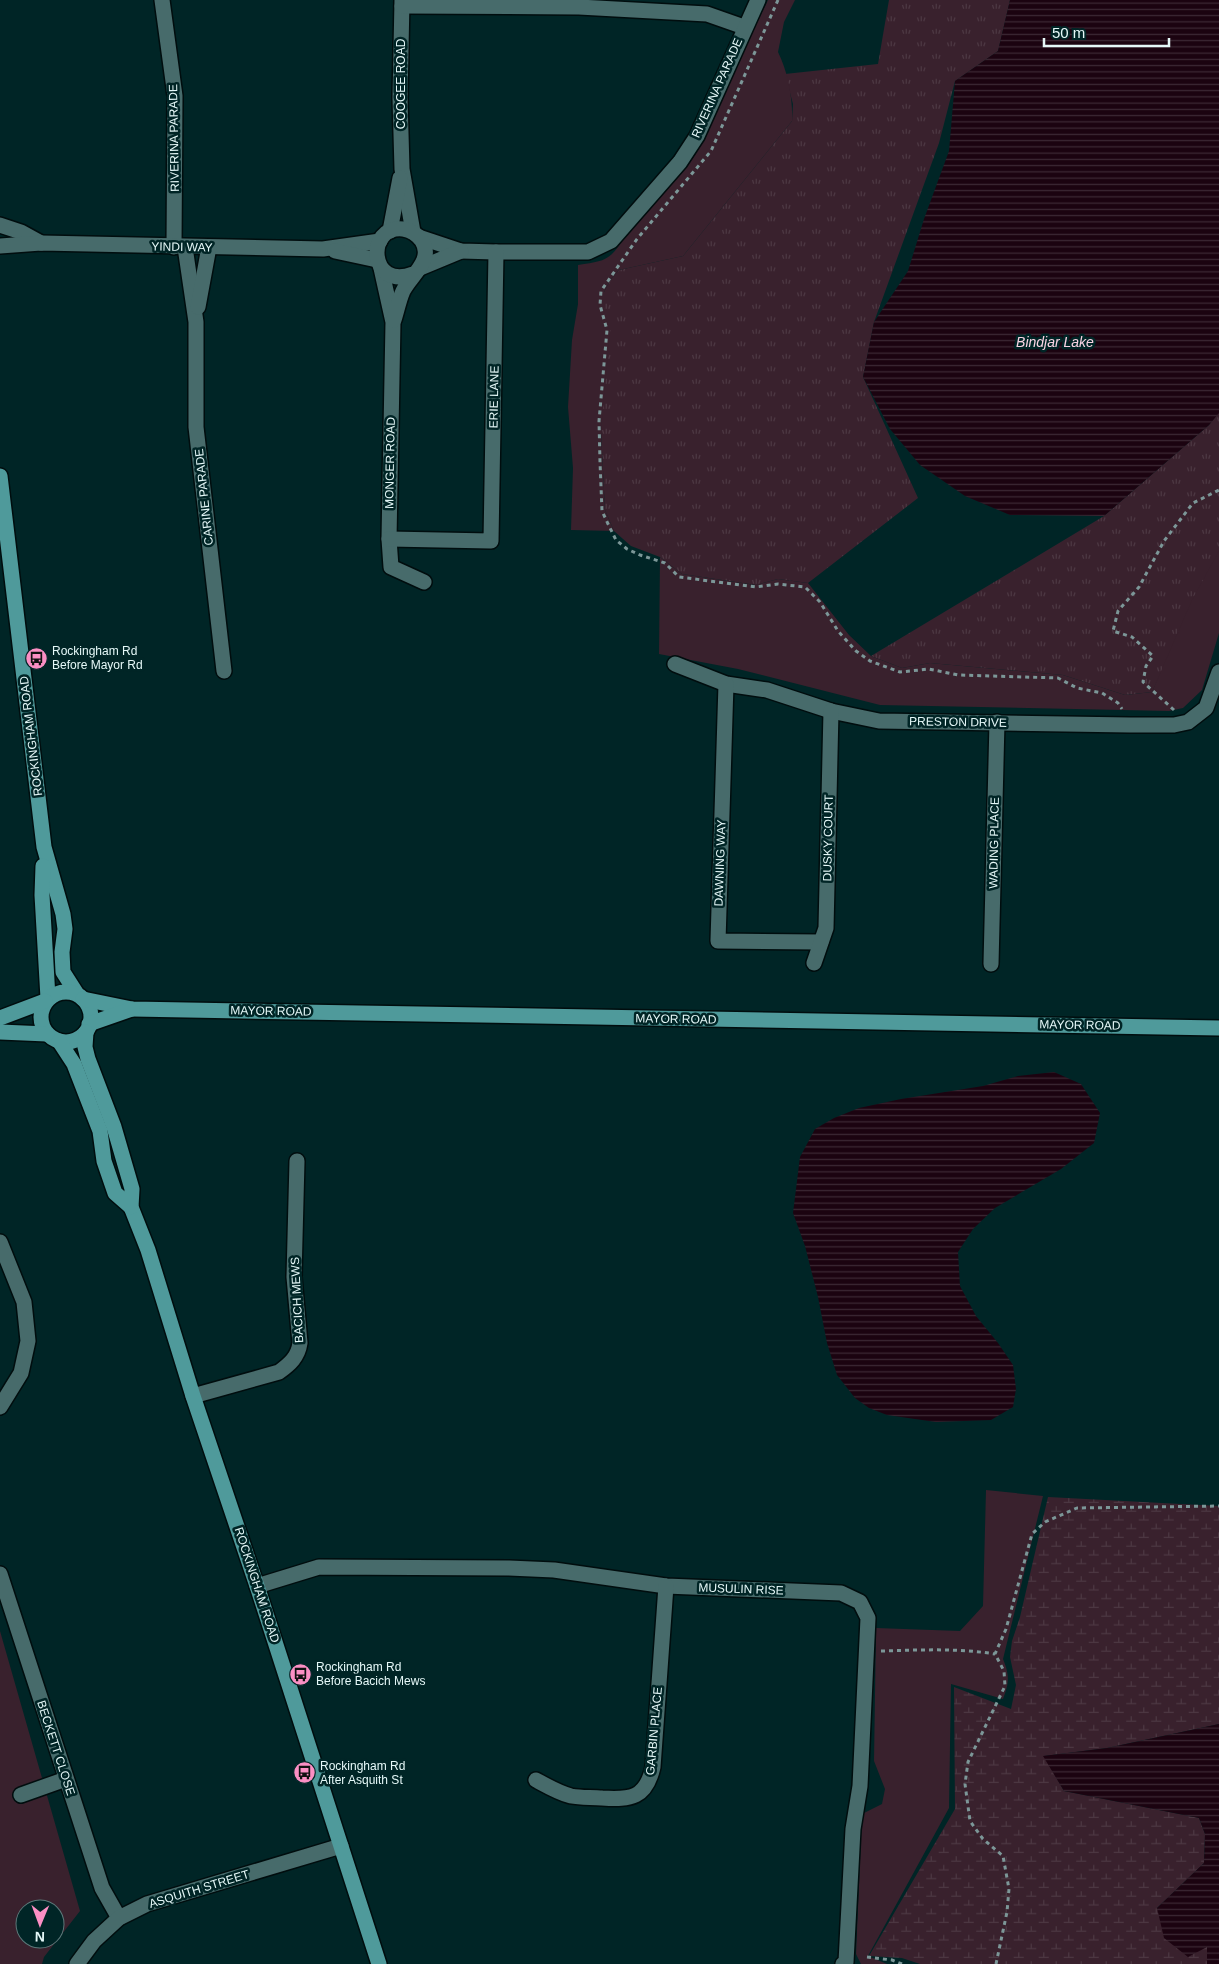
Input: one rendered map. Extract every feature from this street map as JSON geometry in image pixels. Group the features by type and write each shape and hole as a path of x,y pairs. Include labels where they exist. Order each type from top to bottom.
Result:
{"main road":[{"name":"ROCKINGHAM ROAD","path":"0,476 44,847 63,914 65,929 62,952 63,972 80,996"},
{"name":"ROCKINGHAM ROAD","path":"44,847 42,895 47,1000"},
{"path":"0,1018 47,1000 60,992 80,996 90,1011 88,1028 74,1040 0,1032"},
{"name":"MAYOR ROAD","path":"80,996 132,1009 1219,1028"},
{"path":"47,1000 41,1019 53,1037"},
{"name":"MAYOR ROAD","path":"88,1028 132,1009"},
{"name":"ROCKINGHAM ROAD","path":"88,1028 85,1047 114,1127 132,1189 131,1208"},
{"name":"ROCKINGHAM ROAD","path":"53,1037 74,1064 100,1131 104,1161 115,1193 131,1208 148,1250 193,1396 257,1586 379,1964"}],"street":[{"name":"RIVERINA PARADE","path":"162,0 175,96 180,247"},
{"name":"RIVERINA PARADE","path":"611,241 684,156 697,136 758,0"},
{"path":"402,3 580,4 707,14 744,28"},
{"name":"COOGEE ROAD","path":"402,3 400,98 402,169 416,234"},
{"name":"COOGEE ROAD","path":"385,236 402,169"},
{"name":"YINDI WAY","path":"0,225 21,232 41,243"},
{"name":"YINDI WAY","path":"0,246 41,243 323,249 385,236 398,229 460,251 588,252 611,241"},
{"path":"416,234 425,251 424,260 417,271"},
{"path":"379,264 376,251 385,236"},
{"name":"CARINE PARADE","path":"180,247 196,322"},
{"name":"CARINE PARADE","path":"209,247 196,322 196,427 224,671"},
{"name":"YINDI WAY","path":"323,249 379,264 388,274 396,277 405,277 460,251"},
{"name":"ERIE LANE","path":"389,539 492,541 496,252"},
{"name":"MONGER ROAD","path":"379,264 393,322 389,539 391,567 424,582"},
{"name":"MONGER ROAD","path":"393,322 403,292 417,271"},
{"name":"PRESTON DRIVE","path":"675,664 726,684 767,690 831,712 879,721 1130,725 1174,725 1188,722"},
{"path":"1188,722 1206,708 1218,675"},
{"name":"DAWNING WAY","path":"726,684 718,940 821,942"},
{"name":"DUSKY COURT","path":"814,963 826,928 831,712"},
{"name":"WADING PLACE","path":"991,964 997,722"},
{"name":"BACICH MEWS","path":"193,1396 279,1372 288,1366 299,1352 300,1343 294,1277 297,1161"},
{"path":"0,1242 24,1302 28,1341 21,1373 0,1407"},
{"name":"MUSULIN RISE","path":"257,1586 319,1567 554,1570 666,1586 841,1593 860,1602 868,1618 860,1786 853,1829 848,1946 846,1962 843,1964"},
{"name":"BECKETT CLOSE","path":"0,1574 102,1888 119,1918"},
{"name":"GARBIN PLACE","path":"536,1780 571,1796 622,1800 633,1797 644,1790 650,1780 653,1767 666,1586"},
{"path":"21,1795 66,1779"},
{"name":"ASQUITH STREET","path":"77,1964 94,1940 119,1918 147,1904 341,1846"}],"path":[{"path":"778,0 711,151 637,239 601,291 600,305 607,330 598,421 599,452 602,510 609,526 616,540 627,549 665,563 679,577 756,587 778,584 805,587 820,602 838,631 856,650 870,661 900,672 928,669 958,675 1058,678 1077,688 1102,693 1118,704 1130,725"},
{"path":"1188,722 1142,682 1146,666 1153,656 1132,637 1113,632 1118,611 1139,587 1164,541 1194,503 1219,490"},
{"path":"995,1654 1006,1629 1032,1534 1045,1522 1076,1508 1219,1506"},
{"path":"866,1651 929,1650 995,1654"},
{"path":"995,1654 1004,1671 1005,1686 968,1762 965,1784 970,1820 983,1839 1003,1856 1009,1889 1007,1912 996,1964"},
{"path":"867,1957 892,1960 902,1964"}],"green space":[{"path":"768,0 795,0 784,22 778,52 785,68 789,86 792,121 683,256 619,270 611,279 604,292 604,312 610,331 601,431 605,510 614,531 571,530 573,468 568,407 572,340 578,304 578,265 609,257 692,159 704,140 720,100"},
{"path":"889,0 1010,0 998,51 955,81 939,143 874,322 863,377 918,498 808,583 778,579 756,585 682,574 660,557 631,546 614,531 605,510 601,431 604,292 611,279 619,270 683,256 792,121 793,104 785,74 878,64"},
{"path":"1219,412 1219,555 1152,692 1125,695 1063,675 930,663 902,668 871,656 1104,516 1209,425"},
{"path":"1219,551 1219,633 1202,690 1183,708 1169,711 880,705 738,669 659,654 660,557 682,574 755,585 778,579 808,583 849,635 871,656 902,668 930,663 1063,675 1125,695 1152,692 1192,600"},
{"path":"986,1490 1043,1496 1003,1659 1008,1675 1007,1688 1003,1699 951,1684 949,1808 868,1956 887,1964 861,1964 856,1954 862,1814 882,1804 885,1789 874,1761 876,1628 960,1631 983,1606"},
{"path":"1048,1497 1219,1506 1219,1724 1107,1748 1044,1756 1064,1791 1199,1818 1205,1834 1204,1863 1157,1908 1207,1946 1207,1964 920,1964 902,1958 869,1956 955,1809 954,1687 1011,1709 1016,1685 1010,1657 1012,1641 1020,1617"},
{"path":"0,1631 80,1911 65,1930 65,1899 15,1899 15,1949 50,1949 44,1957 42,1964 0,1964"}],"water":[{"name":"Bindjar Lake","path":"1010,0 1219,0 1219,413 1209,425 1104,516 1010,515 965,496 920,465 890,429 863,377 874,322 908,271 924,219 949,151 955,81 998,51"},
{"path":"1054,1072 1081,1084 1100,1113 1094,1143 1061,1169 995,1208 973,1229 958,1252 960,1286 976,1316 1013,1365 1016,1389 1013,1407 991,1420 936,1422 887,1415 869,1408 855,1398 837,1375 827,1343 805,1246 793,1213 800,1157 815,1129 834,1118 859,1108 901,1099 983,1086 1018,1076"},
{"path":"1219,1724 1219,1964 1207,1964 1207,1947 1188,1957 1164,1938 1157,1908 1204,1863 1205,1834 1199,1818 1064,1791 1043,1756 1107,1748"}],"place":[{"name":"Rockingham Rd Before Mayor Rd","path":"36,658"},
{"name":"Rockingham Rd Before Bacich Mews","path":"300,1674"},
{"name":"Rockingham Rd After Asquith St","path":"304,1773"}]}
